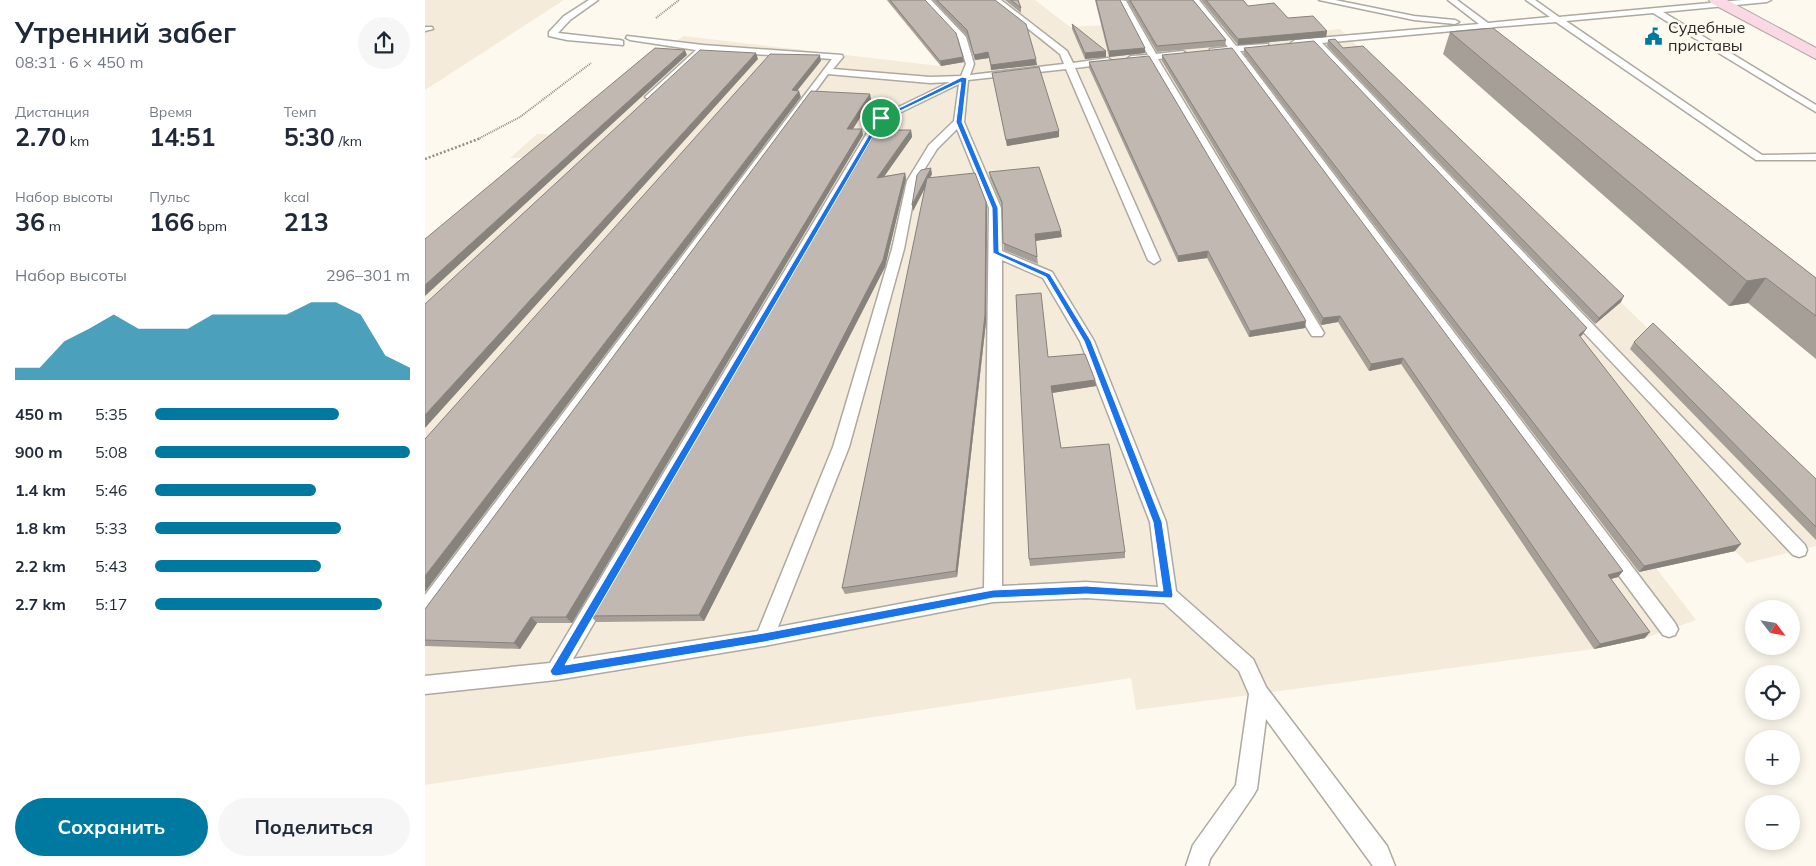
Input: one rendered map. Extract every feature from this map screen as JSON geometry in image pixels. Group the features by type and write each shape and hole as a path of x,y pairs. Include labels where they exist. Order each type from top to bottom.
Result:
{"main road":[{"path":"1721,3 1816,54"}],"lane":[{"path":"594,0 567,18 552,34 567,38 619,43"},
{"path":"927,0 962,37 970,64 964,78 959,122 995,208 993,594"},
{"path":"996,0 1064,53 1154,260"},
{"path":"1195,0 1234,49 1669,628"},
{"path":"1323,0 1414,18 1487,26"},
{"path":"1452,0 1500,36"},
{"path":"1530,0 1759,158 1816,157"},
{"path":"1288,44 1767,0"},
{"path":"1122,1 1153,57 1317,333"},
{"path":"1656,11 1816,108"},
{"path":"425,609 826,71 839,57 703,48 630,38"},
{"path":"1315,41 1799,550"},
{"path":"1207,52 1270,46"},
{"path":"644,102 703,48"},
{"path":"758,67 771,52"},
{"path":"826,71 930,80 1189,54"},
{"path":"556,671 881,118 964,78"},
{"path":"764,638 841,447 898,249 912,181 933,147 959,122"},
{"path":"996,253 1048,275 1087,341 1158,522 1168,595"},
{"path":"425,685 556,671 764,638 993,594 1086,590 1168,595 1246,665 1259,694 1379,854 1384,866"},
{"path":"1197,866 1201,853 1246,789 1259,694"}],"path":[{"path":"630,38 679,0"},
{"path":"425,159 479,139 519,118 619,43"}],"shaded area":[{"path":"425,0 564,0 425,90"},
{"path":"886,0 1035,0 1070,27 1105,25 1097,0 1163,0 1165,3 1211,0 1247,11 1281,17 1321,31 1340,29 1816,492 1816,546 1747,563 1735,551 1656,568 1696,620 1645,638 1594,649 1136,710 1131,678 425,785 425,249 530,158 510,158 537,134 563,135 664,48 684,36 940,66"}],"building":[{"path":"890,0 925,0 956,33 963,57 940,61"},
{"path":"937,0 995,0 1026,24 1036,59 991,65 988,52 974,55 967,30"},
{"path":"1011,0 1018,0 1021,8"},
{"path":"1096,0 1120,0 1145,48 1109,51"},
{"path":"1130,0 1193,0 1226,40 1157,46"},
{"path":"1206,0 1243,0 1248,6 1274,3 1288,18 1313,16 1327,31 1238,39"},
{"path":"1072,24 1106,51 1085,53"},
{"path":"1493,28 1816,278 1816,316 1766,278 1747,281 1450,32"},
{"path":"1335,39 1343,48 1363,46 1624,296 1599,318 1328,40"},
{"path":"1314,41 1587,328 1579,335 1741,544 1644,566 1244,48"},
{"path":"655,48 685,50 425,285 425,239"},
{"path":"1232,48 1623,571 1608,575 1650,632 1600,644 1403,358 1371,364 1340,316 1323,318 1162,55"},
{"path":"700,50 756,53 425,415 425,304"},
{"path":"770,54 820,55 792,90 799,91 425,576 425,439"},
{"path":"1149,56 1306,321 1250,331 1208,251 1178,256 1089,62"},
{"path":"1039,67 1059,131 1006,140 992,73"},
{"path":"811,91 870,94 847,129 862,129 566,617 531,617 514,643 425,640 425,609"},
{"path":"877,130 911,130 877,178 905,173 883,260 699,615 591,616"},
{"path":"1039,167 1061,231 1035,234 1037,257 1003,243 1002,202 989,172"},
{"path":"931,168 912,205 917,175 921,170"},
{"path":"975,173 986,202 985,315 956,571 842,588 927,178"},
{"path":"1041,293 1048,357 1085,354 1095,380 1051,386 1061,448 1109,444 1125,552 1029,559 1016,295"},
{"path":"1653,323 1816,479 1816,527 1634,342"}],"place":[{"name":"Судебные приставы","path":"1654,36"}],"route":[{"path":"964,78 959,122 995,208 996,253 1048,275 1087,341 1158,522 1168,595 1086,590 993,594 764,638 556,671 881,118 964,78"}]}
